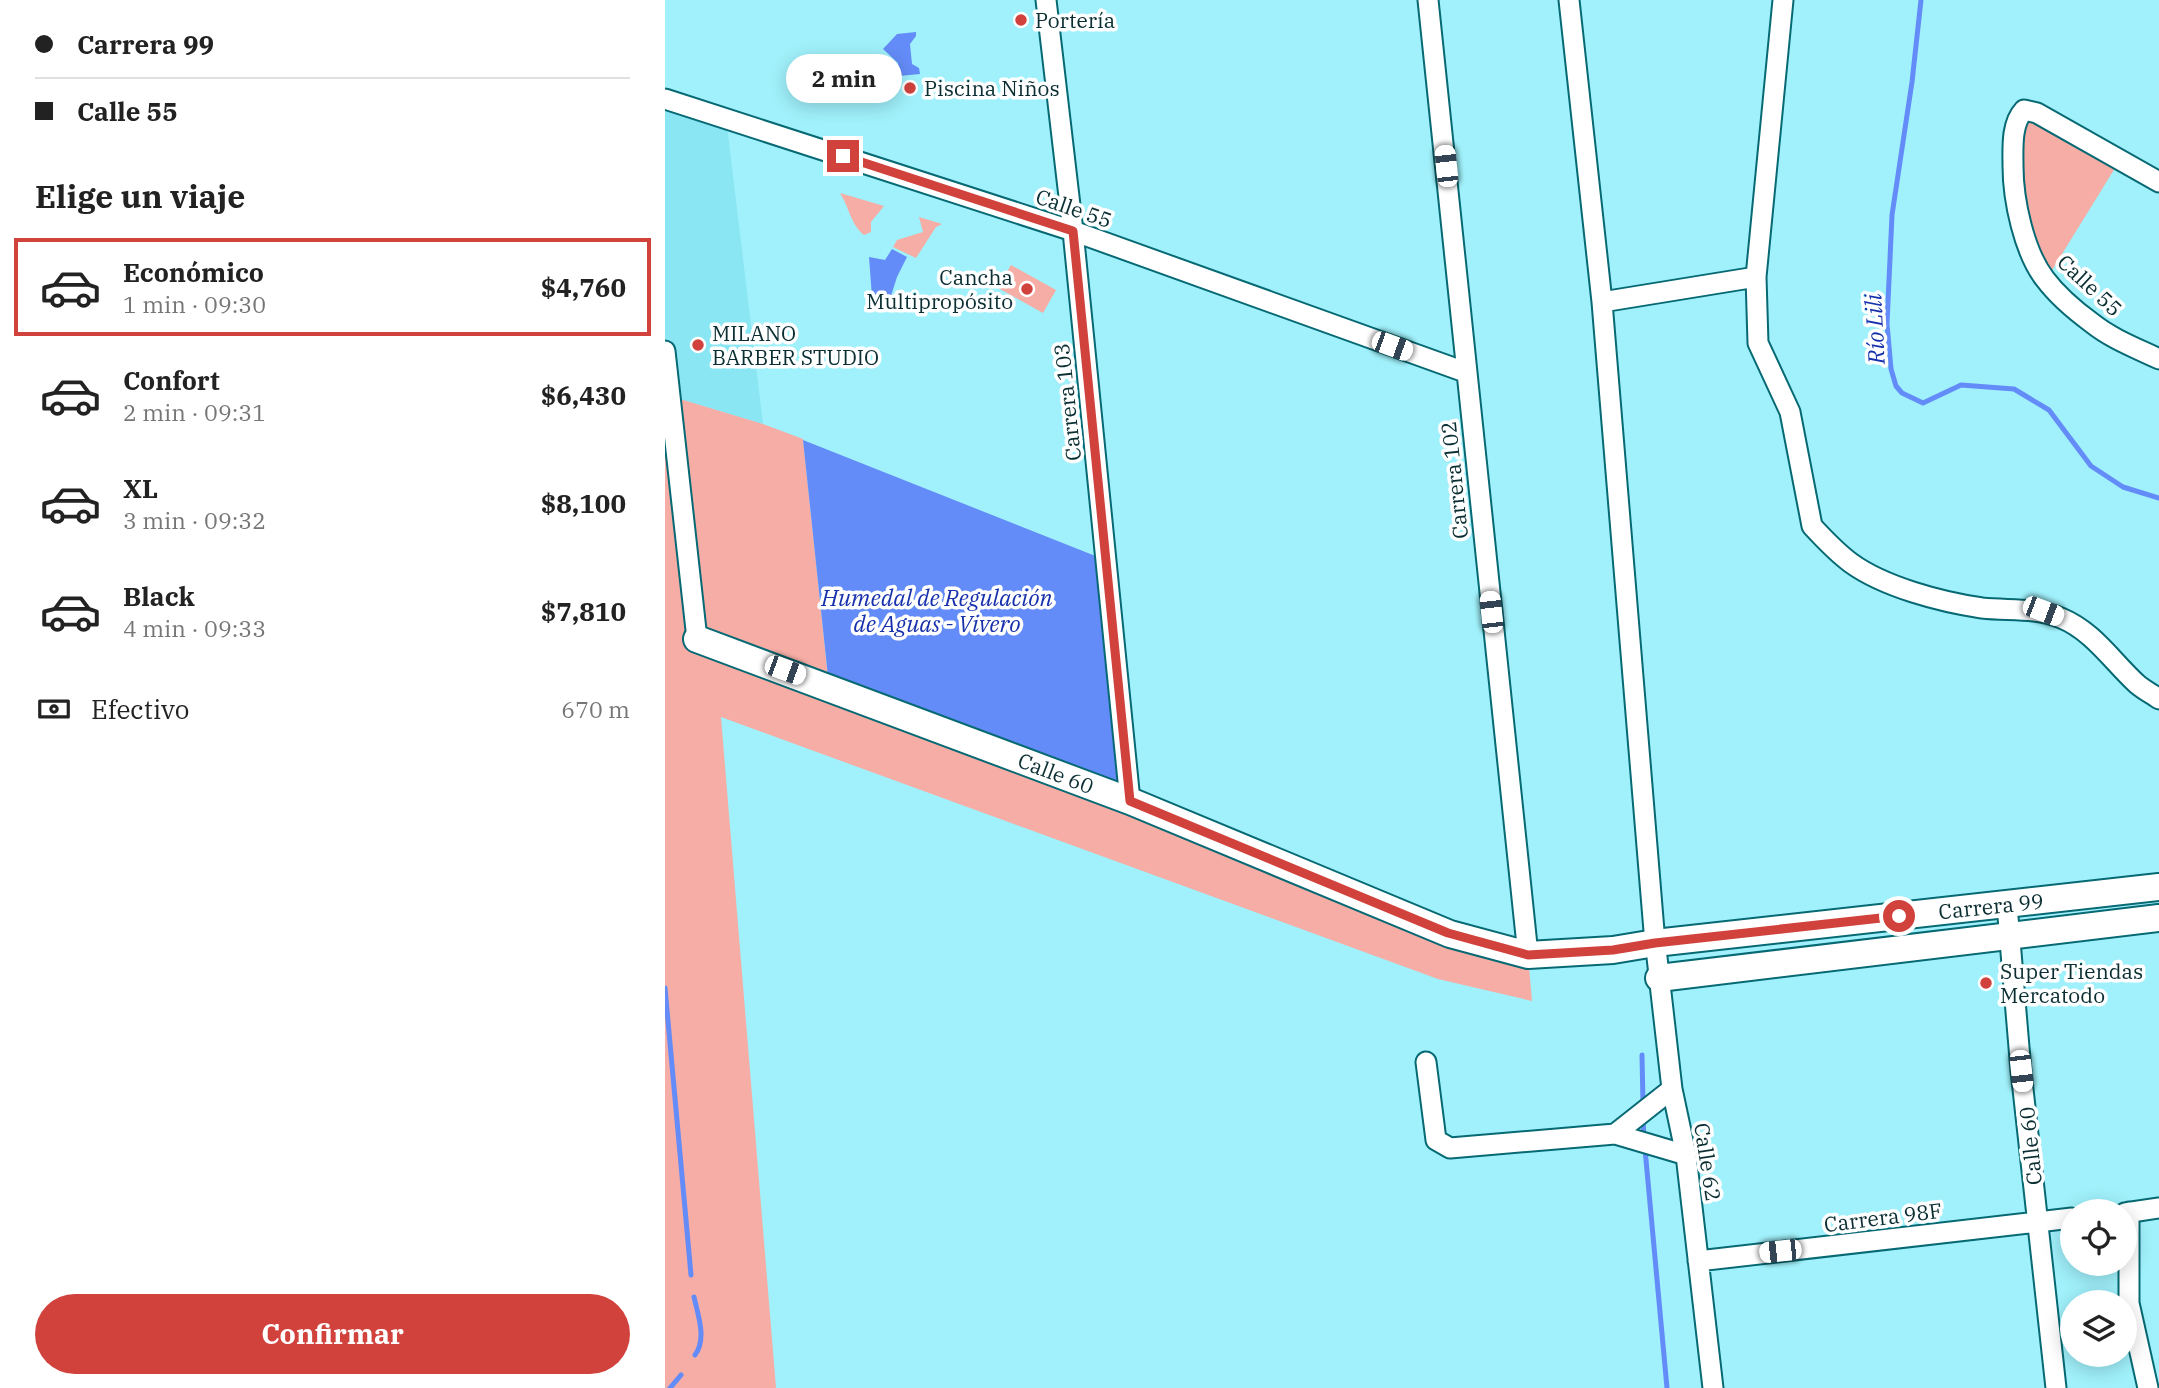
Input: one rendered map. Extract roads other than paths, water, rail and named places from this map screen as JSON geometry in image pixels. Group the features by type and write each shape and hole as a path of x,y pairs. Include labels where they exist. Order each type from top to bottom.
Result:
{"street":[{"name":"Carrera 103","path":"1046,0 1073,231 1130,801"},
{"name":"Carrera 102","path":"1428,0 1528,955"},
{"name":"Calle 62","path":"1569,0 1602,302 1655,943 1672,1089 1686,1155 1713,1388"},
{"path":"1783,0 1756,277 1758,343 1790,412 1812,526 1851,564 1884,581 1939,599 1983,608 2043,611 2065,619 2099,643 2138,685 2159,699"},
{"name":"Calle 55","path":"665,99 1073,231 1465,372"},
{"name":"Calle 55","path":"2159,182 2037,113 2024,110 2020,115 2014,131 2013,186 2018,218 2037,267 2046,281 2092,323 2159,359"},
{"path":"1602,302 1756,277"},
{"path":"665,351 697,639"},
{"name":"Calle 60","path":"697,639 1130,801 1448,933 1528,955 1613,950 1655,943"},
{"name":"Carrera 99","path":"1655,943 2159,887"},
{"name":"Calle 60","path":"2007,905 2056,1388"},
{"name":"Carrera 99","path":"1659,978 2159,918"},
{"path":"1426,1062 1436,1140 1450,1148 1615,1134 1686,1155"},
{"path":"1615,1134 1672,1089"},
{"path":"2137,1211 2159,1208"},
{"name":"Carrera 98F","path":"1698,1261 2060,1219"},
{"path":"2128,1276 2129,1303 2148,1388"}],"water":[{"path":"916,32 910,44 912,64 919,68 920,74 899,76 898,63 883,49 897,34"},
{"path":"892,249 907,257 890,299 872,297 869,257 885,260"},
{"name":"Humedal de Regulación de Aguas - Vivero","path":"803,440 1103,559 1130,801 829,686"}],"waterway":[{"name":"Río Lili","path":"1921,0 1892,215 1887,324 1891,369 1896,386 1902,393 1923,403 1961,385 2014,389 2049,410 2091,466 2123,487 2159,498"},
{"path":"665,988 691,1275"},
{"path":"1642,1055 1643,1104"},
{"path":"1643,1118 1644,1139"},
{"path":"1645,1149 1667,1388"},
{"path":"694,1297 701,1334 699,1349 695,1355"},
{"path":"670,1388 681,1375"}],"place":[{"name":"Portería","path":"1021,20"},
{"name":"Piscina Niños","path":"910,88"},
{"name":"Cancha Multipropósito","path":"1027,289"},
{"name":"MILANO BARBER STUDIO","path":"698,345"},
{"name":"Super Tiendas Mercatodo","path":"1986,983"}]}
